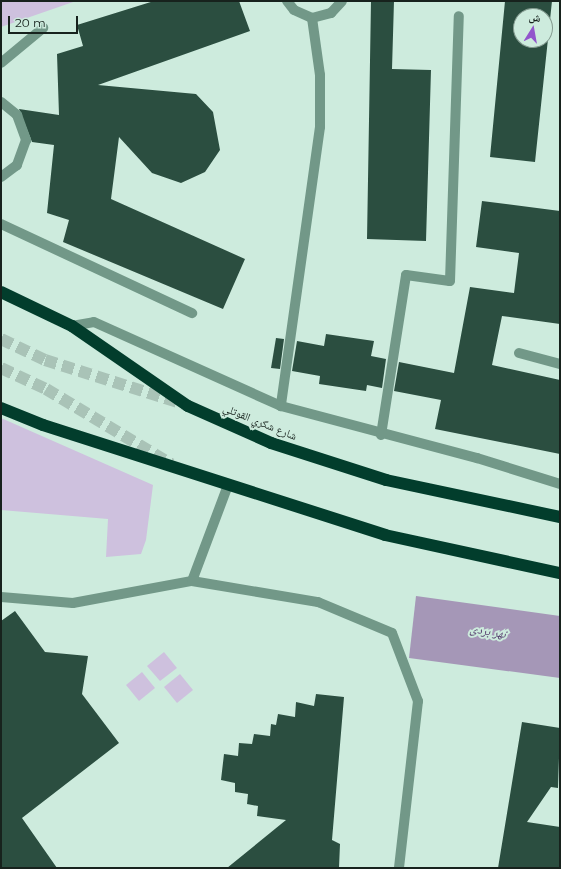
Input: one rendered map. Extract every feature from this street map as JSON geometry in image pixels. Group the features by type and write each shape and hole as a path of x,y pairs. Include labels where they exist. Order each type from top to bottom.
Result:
{"highway":[{"name":"شارع شكري القوتلي","path":"1,292 72,326 188,406 271,443 386,480 560,517"},
{"path":"1,408 42,425 385,535 560,573"}],"lane":[{"path":"287,1 298,13 312,18 331,13 342,1"},
{"path":"381,435 406,275 450,281 458,16"},
{"path":"281,406 320,127 320,75 312,18"},
{"path":"1,63 42,28"},
{"path":"1,102 17,115 26,140 17,165 1,177"},
{"path":"1,224 192,313"},
{"path":"72,326 94,322 281,406 381,435 477,458 560,484"},
{"path":"519,353 560,364"},
{"path":"192,581 228,485"},
{"path":"1,597 73,603 192,581 318,602 392,633 418,701 399,868"}],"shaded area":[{"path":"1,1 76,1 1,27"},
{"path":"1,418 153,485 146,540 141,554 106,557 108,519 1,510"},
{"path":"164,652 177,668 160,681 147,666"},
{"path":"142,672 155,688 139,701 126,685"},
{"path":"180,674 193,690 177,703 164,687"}],"water":[{"name":"نهر بردى","path":"416,596 560,616 560,678 409,658"}],"building":[{"path":"154,1 239,1 250,31 98,85 196,94 213,112 220,150 205,172 181,183 152,173 119,137 111,199 245,259 223,309 63,242 69,220 47,213 54,145 32,142 19,109 59,115 57,54 83,46 77,25"},
{"path":"371,1 394,1 392,69 431,70 426,241 367,239"},
{"path":"505,1 552,1 551,8 513,8 513,48 547,48 535,162 490,157"},
{"path":"482,201 560,211 560,324 502,316 492,365 560,380 560,454 435,429 441,400 394,391 399,362 454,373 470,287 514,293 519,253 476,247"},
{"path":"326,334 374,341 371,356 386,359 382,388 367,385 366,391 319,384 320,376 292,371 297,341 324,346"},
{"path":"276,338 284,339 280,369 271,368"},
{"path":"15,611 45,652 88,656 82,694 119,743 22,818 57,868 1,868 1,621"},
{"path":"316,694 344,697 332,840 340,844 339,868 227,868 286,820 257,816 258,806 247,804 248,794 235,792 235,783 221,780 224,754 238,756 239,743 252,744 254,734 270,736 271,724 276,725 278,714 295,717 296,702 314,706"},
{"path":"522,722 560,728 558,788 551,787 527,822 560,827 560,868 498,868"}],"tunnel":[{"path":"1,339 45,360 184,404"},
{"path":"1,368 46,389 171,464"}]}
